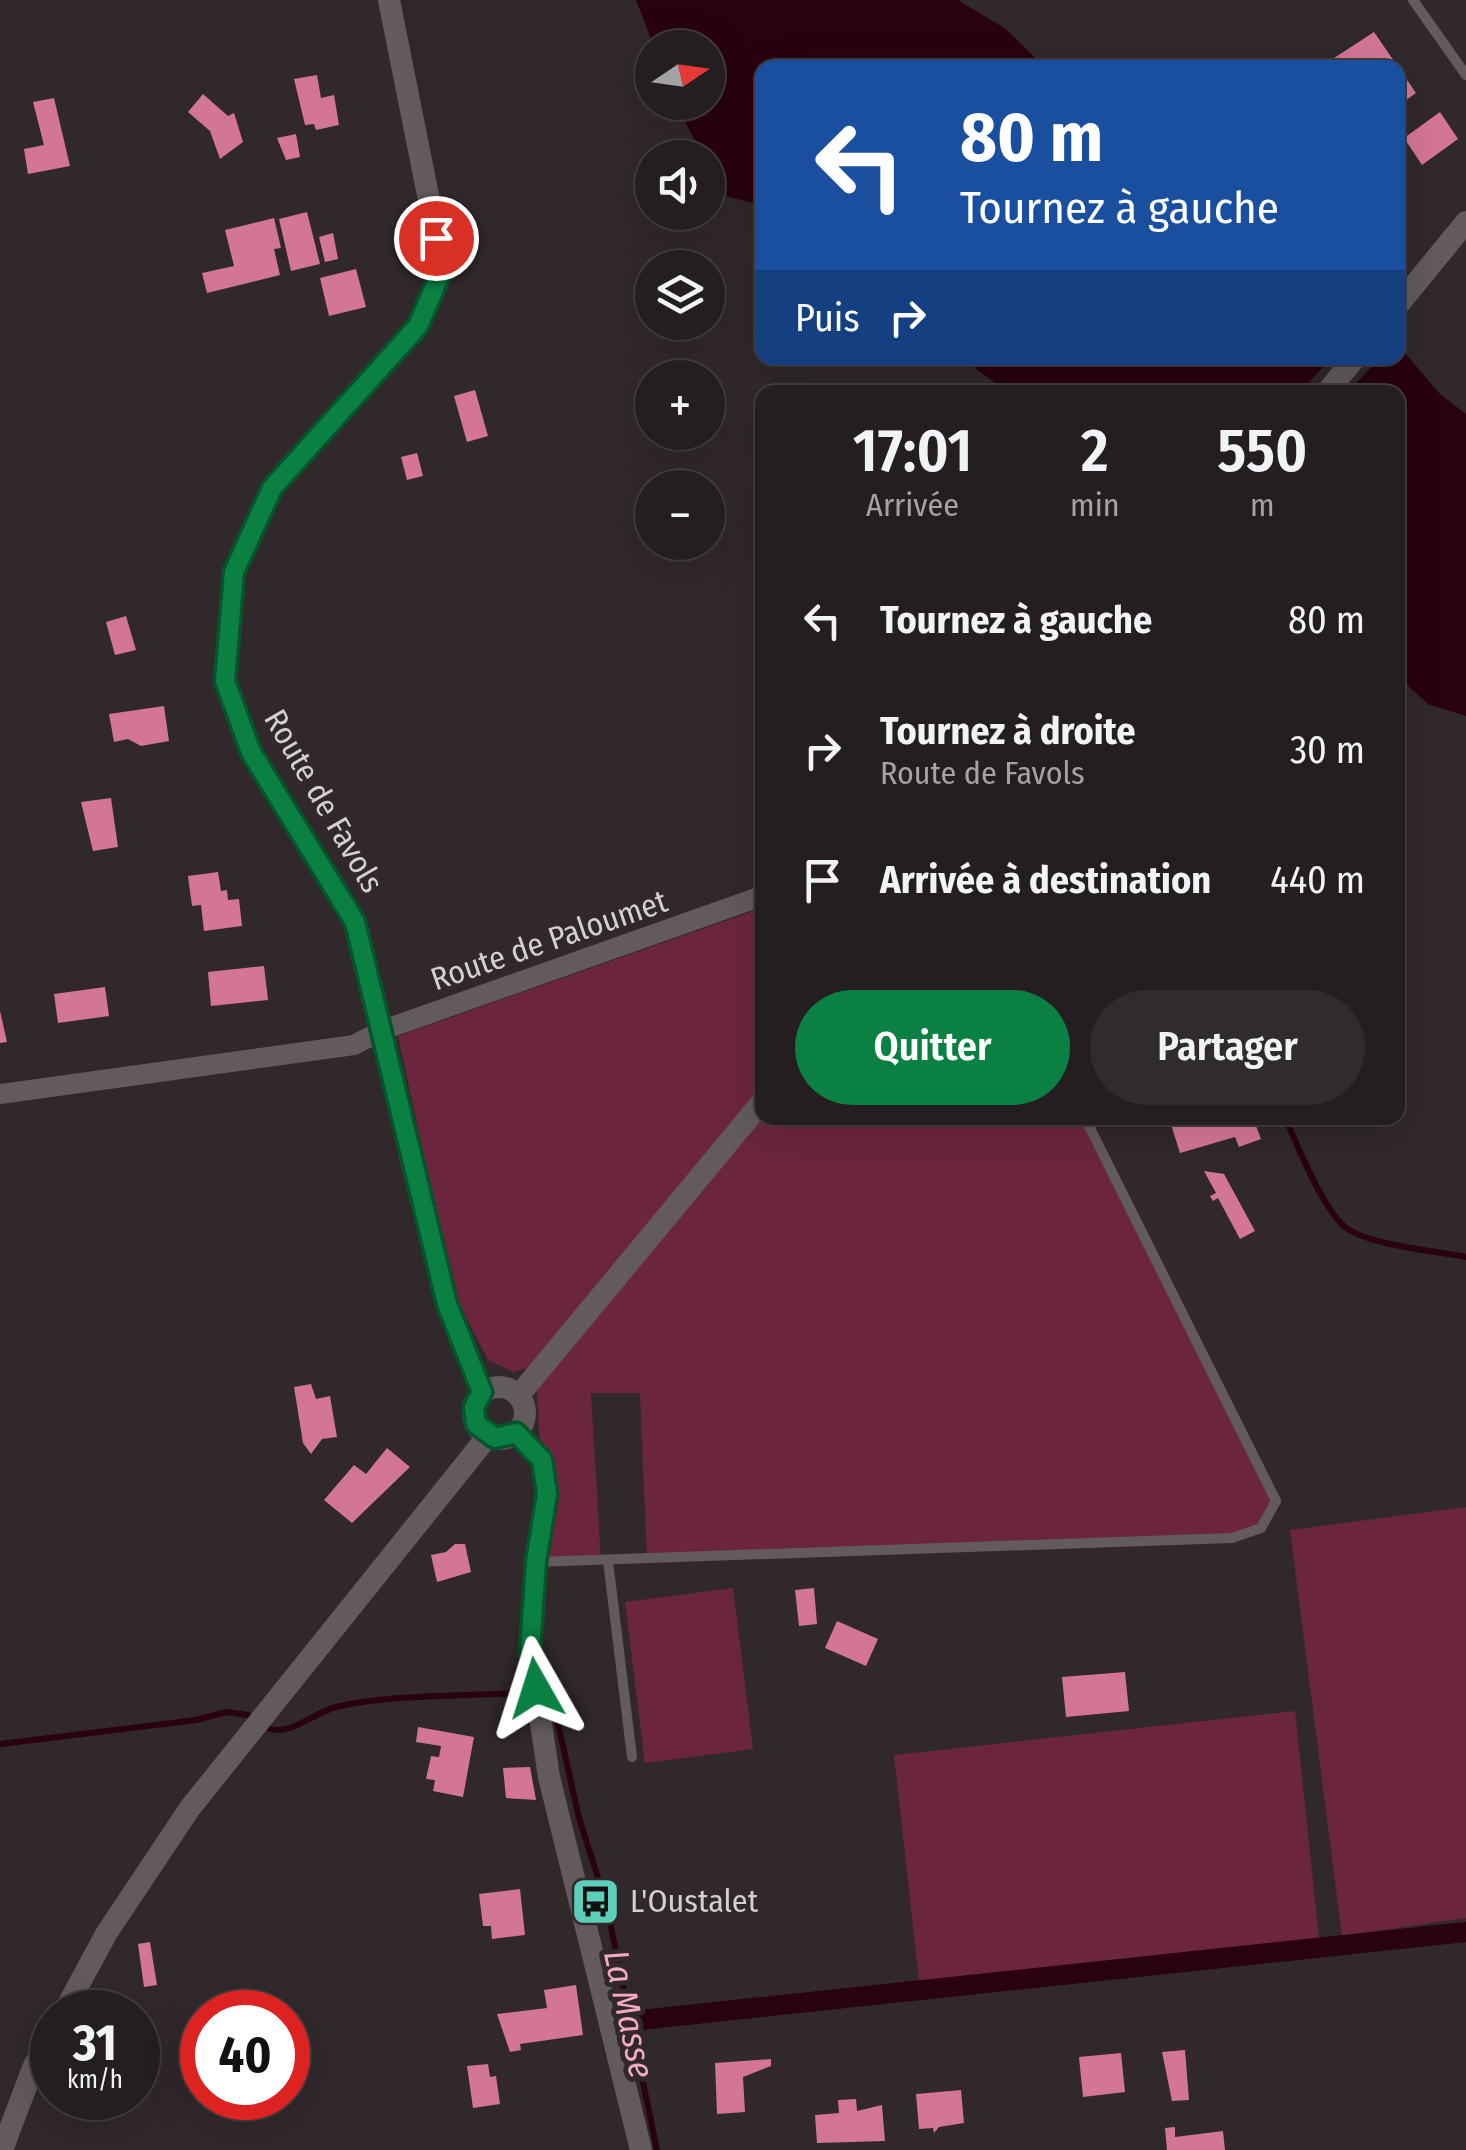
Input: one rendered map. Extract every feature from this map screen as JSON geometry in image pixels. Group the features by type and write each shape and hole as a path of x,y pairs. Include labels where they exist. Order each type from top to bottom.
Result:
{"street":[{"name":"Route de Favols","path":"389,0 442,270 418,326 272,488 234,572 225,681 251,752 355,922 447,1304 482,1392"},
{"path":"1405,296 1466,222"},
{"path":"1333,385 1349,365"},
{"name":"Route de Paloumet","path":"0,1094 354,1045 383,1030 755,898"},
{"path":"519,1395 755,1110"},
{"path":"505,1387 519,1395 525,1419 516,1433 502,1438 488,1436 474,1416 482,1392 505,1387"},
{"path":"516,1433 542,1460 547,1494 536,1562 530,1650 549,1777 640,2150"},
{"path":"76,1990 106,1934 190,1808 488,1436"},
{"path":"2,2150 30,2084"}],"lane":[{"path":"1413,0 1466,75"},
{"path":"536,1562 1232,1538 1260,1528 1276,1501 1088,1125"},
{"path":"608,1560 632,1757"}],"shaded area":[{"path":"636,0 958,0 1006,29 1037,60 755,60 755,203 725,196 725,140 695,140 684,120 725,120 725,30 647,30"},
{"path":"1405,353 1440,394 1466,414 1466,716 1428,704 1405,683 1405,385 1355,385 1373,365 1405,365"},
{"path":"971,365 1325,365 1306,385 998,385"},
{"path":"755,910 755,1094 531,1367 513,1372 488,1360 454,1294 398,1036"},
{"path":"756,1125 1088,1125 1276,1501 1261,1528 1232,1538 647,1560 640,1393 591,1393 601,1561 535,1562 541,1460 536,1377"},
{"path":"1466,1507 1466,1918 1342,1936 1290,1530"},
{"path":"733,1588 753,1749 645,1763 625,1602"},
{"path":"1295,1711 1320,1947 920,1990 894,1755"}],"building":[{"path":"1374,32 1393,60 1331,60"},
{"path":"317,75 321,98 334,95 339,125 316,130 314,124 305,125 294,79"},
{"path":"1405,77 1416,93 1405,101"},
{"path":"203,94 228,116 234,113 243,142 220,159 210,131 188,112"},
{"path":"54,98 70,166 28,174 24,149 44,145 33,102"},
{"path":"1440,112 1458,139 1422,165 1405,137"},
{"path":"296,134 300,157 286,160 277,138"},
{"path":"307,212 320,264 291,271 279,219"},
{"path":"274,218 281,248 274,249 280,275 207,293 202,273 234,266 225,230"},
{"path":"333,233 338,259 325,262 319,237"},
{"path":"356,269 366,307 329,316 320,278"},
{"path":"475,390 488,436 467,442 454,396"},
{"path":"417,453 423,476 407,480 401,457"},
{"path":"126,616 136,650 115,655 106,622"},
{"path":"164,706 169,741 141,746 128,739 114,742 109,714"},
{"path":"111,798 118,847 93,851 81,802"},
{"path":"218,872 221,891 227,890 228,900 239,899 242,926 204,931 201,905 192,906 188,876"},
{"path":"264,966 268,1000 211,1006 208,972"},
{"path":"105,987 109,1016 58,1023 54,994"},
{"path":"0,1011 7,1042 0,1043"},
{"path":"1171,1125 1256,1125 1261,1139 1239,1147 1235,1137 1180,1153"},
{"path":"1204,1171 1224,1174 1255,1231 1240,1239 1218,1198 1213,1201 1210,1196 1216,1193"},
{"path":"311,1384 316,1399 330,1396 337,1437 322,1439 311,1454 303,1443 294,1387"},
{"path":"387,1448 410,1467 352,1523 324,1500 354,1465 366,1474"},
{"path":"455,1544 465,1544 471,1572 437,1582 431,1555 446,1552"},
{"path":"814,1588 817,1624 799,1626 795,1590"},
{"path":"837,1621 878,1639 866,1666 825,1648"},
{"path":"1125,1672 1129,1711 1066,1717 1062,1677"},
{"path":"418,1727 474,1737 463,1797 433,1791 435,1780 426,1779 431,1756 439,1757 441,1746 416,1742"},
{"path":"530,1767 536,1800 506,1798 503,1768"},
{"path":"520,1889 525,1935 492,1939 491,1926 483,1926 479,1894"},
{"path":"150,1942 157,1985 144,1987 138,1944"},
{"path":"576,1985 583,2035 520,2044 521,2050 510,2052 497,2014 547,2008 544,1990"},
{"path":"1185,2050 1189,2100 1172,2101 1162,2052"},
{"path":"1121,2053 1125,2092 1083,2097 1079,2057"},
{"path":"771,2059 771,2066 743,2077 745,2112 717,2114 715,2063"},
{"path":"488,2064 490,2077 496,2076 500,2104 473,2108 467,2066"},
{"path":"961,2090 964,2123 939,2127 934,2133 933,2128 919,2129 916,2094"},
{"path":"856,2099 857,2111 882,2105 885,2141 817,2143 815,2115 839,2113 838,2100"},
{"path":"1175,2127 1175,2137 1223,2131 1225,2150 1167,2150 1165,2128"}],"waterway":[{"name":"La Masse","path":"1288,1125 1319,1191 1345,1227 1385,1243 1466,1257"},
{"name":"La Masse","path":"264,1726 291,1728 336,1707 379,1700 515,1693 530,1696"},
{"name":"La Masse","path":"542,1698 553,1701 579,1818 606,1903 657,2150"},
{"name":"La Masse","path":"0,1744 196,1720 226,1712 248,1715"},
{"path":"626,2011 640,2020 1466,1932"}],"place":[{"name":"L'Oustalet","path":"595,1901"}],"route":[{"path":"436,238 442,270 418,326 272,488 234,572 225,681 251,752 355,922 447,1304 482,1392 474,1407 476,1424 495,1438 516,1433 542,1460 547,1494 536,1562 530,1650 536,1688"}]}
